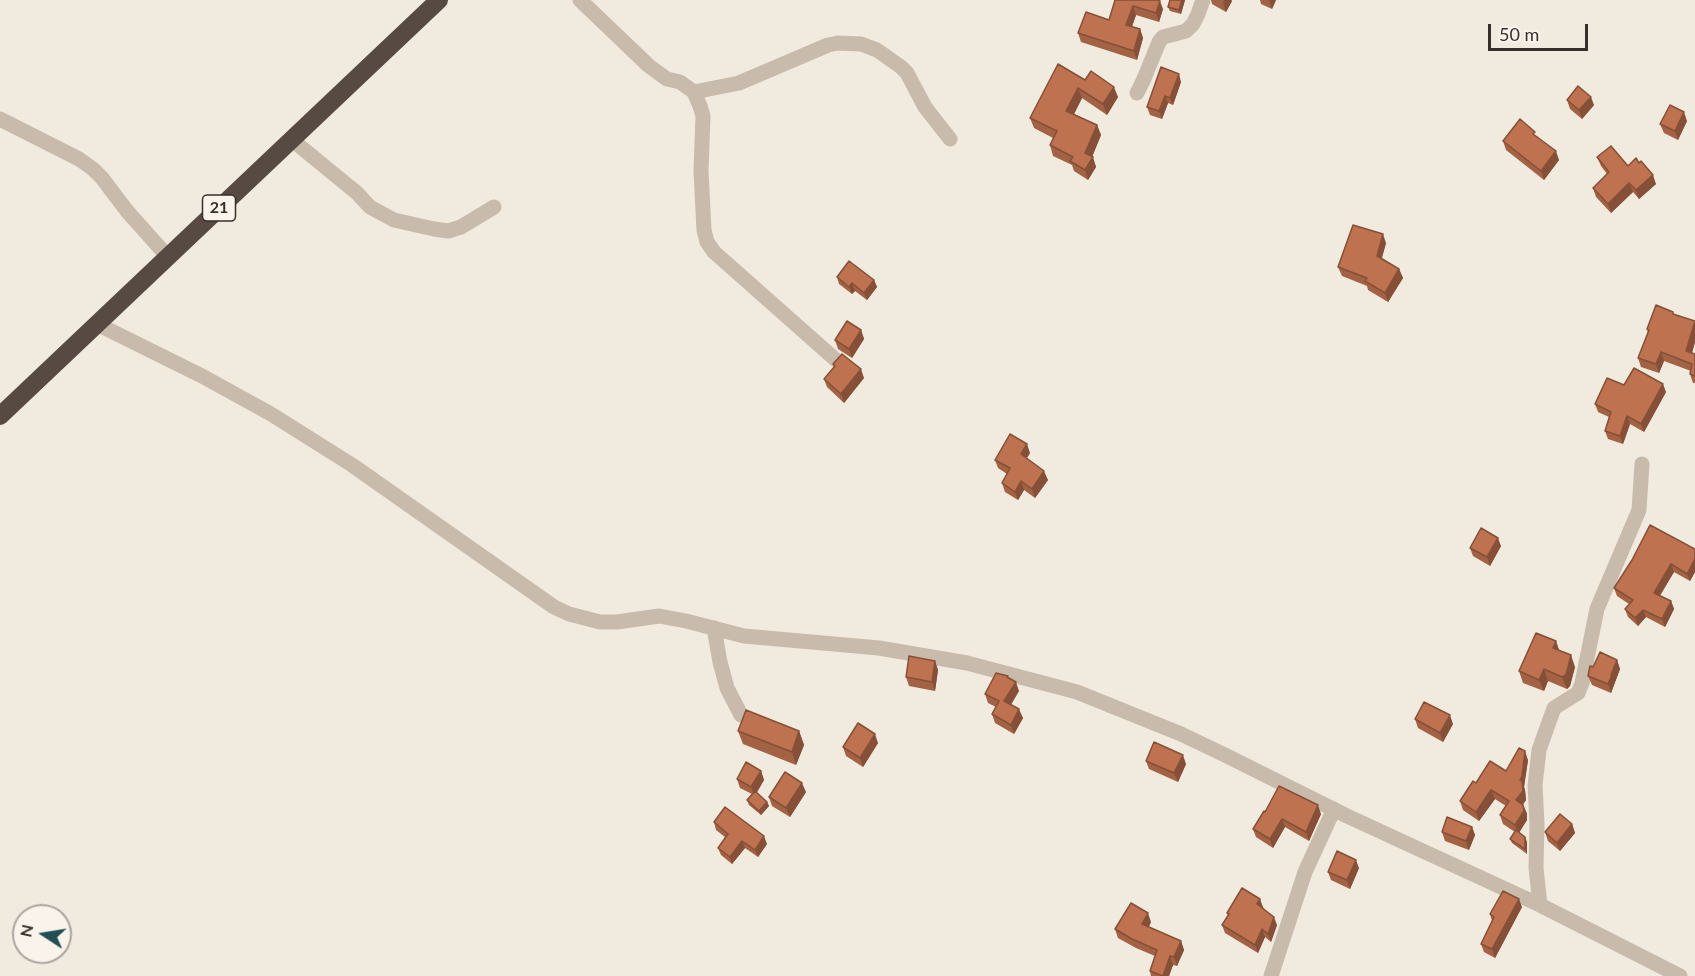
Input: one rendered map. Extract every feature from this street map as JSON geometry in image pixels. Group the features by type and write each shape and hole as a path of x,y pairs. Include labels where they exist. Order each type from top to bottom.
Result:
{"highway":[{"name":"21","path":"0,416 439,0"}],"street":[{"path":"580,0 649,66 667,79 680,82 694,92 702,112 702,183 704,230 707,243 714,252 836,360"},
{"path":"1137,93 1159,42 1163,37 1186,31 1193,24 1203,0"},
{"path":"694,92 739,83 828,45 861,44 877,50 907,73 925,107 950,139"},
{"path":"0,119 79,159 93,169 126,211 168,257"},
{"path":"291,139 357,193 370,207 394,220 448,231 461,227 494,207"},
{"path":"97,324 202,376 271,414 352,465 554,607 569,614 600,622 659,616 767,640 879,648 967,663 1077,692 1182,734 1334,809 1540,905 1680,976"},
{"path":"1540,905 1536,868 1535,785 1539,750 1554,708 1578,693 1582,683 1596,609 1639,510 1641,464"},
{"path":"714,628 727,688 741,716"},
{"path":"1271,976 1305,872 1334,809"}],"building":[{"path":"1115,0 1160,1 1156,13 1133,6 1126,25 1140,29 1134,51 1078,33 1086,12 1109,20"},
{"path":"1170,0 1182,0 1179,10 1168,7"},
{"path":"1058,64 1085,80 1091,71 1114,87 1103,104 1078,88 1066,111 1097,125 1085,153 1093,157 1085,170 1070,161 1073,157 1050,145 1057,131 1030,118"},
{"path":"1161,67 1179,74 1170,98 1165,96 1159,111 1147,107"},
{"path":"1578,86 1591,97 1579,110 1567,100"},
{"path":"1670,105 1684,112 1675,131 1660,124"},
{"path":"1520,119 1535,132 1533,134 1556,151 1541,171 1503,141"},
{"path":"1611,146 1628,166 1636,158 1653,175 1636,190 1629,183 1608,204 1593,188 1609,172 1597,157"},
{"path":"1353,225 1383,234 1377,256 1399,269 1385,293 1365,281 1367,278 1338,267"},
{"path":"849,261 874,280 864,293 852,283 849,287 837,277"},
{"path":"1656,305 1673,314 1695,321 1686,351 1695,354 1695,376 1690,374 1692,364 1661,352 1656,364 1638,358"},
{"path":"847,321 861,330 849,349 835,340"},
{"path":"842,354 861,369 841,394 824,379"},
{"path":"1634,368 1663,384 1641,424 1627,416 1620,436 1605,431 1611,412 1595,404 1607,378 1624,385"},
{"path":"1010,434 1027,444 1021,454 1044,471 1032,489 1021,481 1015,492 1002,483 1010,468 995,460"},
{"path":"1650,525 1695,549 1695,559 1687,574 1671,564 1654,593 1671,601 1662,619 1643,610 1635,618 1625,609 1633,600 1614,588"},
{"path":"1481,528 1498,538 1487,557 1470,548"},
{"path":"1536,633 1556,641 1553,648 1571,655 1566,675 1562,677 1544,669 1539,680 1519,671"},
{"path":"1600,652 1617,660 1608,684 1588,676 1590,666 1593,667"},
{"path":"909,656 935,661 932,682 906,677"},
{"path":"996,673 1008,676 1016,682 1004,701 1019,709 1011,725 992,714 999,701 985,694"},
{"path":"1424,702 1450,715 1440,733 1415,719"},
{"path":"746,710 799,731 792,752 738,731"},
{"path":"858,723 875,734 860,758 843,747"},
{"path":"1154,742 1183,755 1174,773 1146,761"},
{"path":"1519,748 1525,751 1520,780 1523,791 1516,800 1523,805 1524,811 1515,825 1500,815 1509,801 1491,790 1476,812 1460,801 1473,781 1476,783 1490,761 1506,771"},
{"path":"746,762 761,771 751,787 737,779"},
{"path":"785,772 802,783 786,808 769,797"},
{"path":"1279,786 1318,805 1306,832 1282,819 1270,839 1253,829"},
{"path":"755,791 767,802 759,811 747,800"},
{"path":"725,807 764,836 755,850 742,841 730,857 718,848 728,834 714,822"},
{"path":"1560,814 1572,824 1557,843 1545,832"},
{"path":"1447,817 1472,827 1466,841 1442,832"},
{"path":"1516,830 1525,837 1525,849 1510,839"},
{"path":"1337,851 1356,860 1347,880 1328,872"},
{"path":"1242,888 1260,899 1257,904 1274,917 1268,934 1262,929 1255,945 1222,925"},
{"path":"1503,891 1519,899 1492,949 1481,944 1494,917 1490,914"},
{"path":"1131,903 1148,913 1142,924 1181,941 1174,957 1170,956 1163,976 1150,971 1157,950 1115,929"}]}
